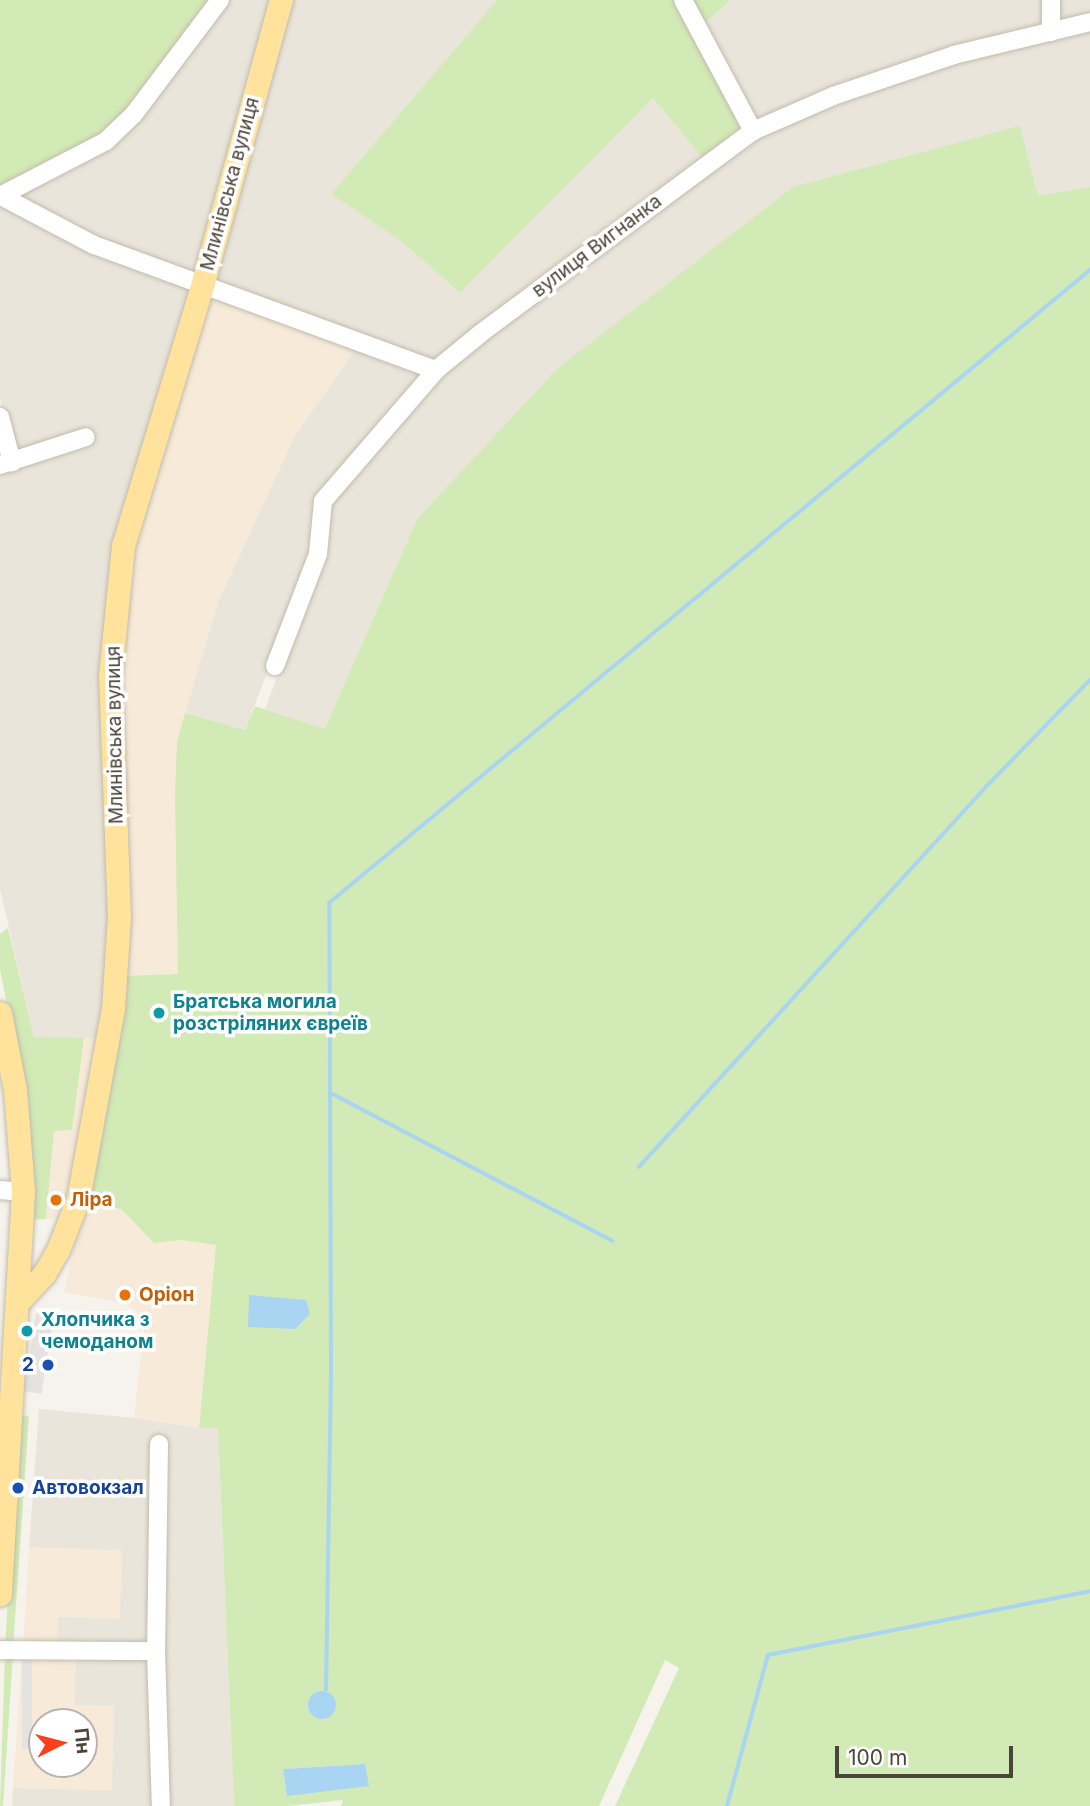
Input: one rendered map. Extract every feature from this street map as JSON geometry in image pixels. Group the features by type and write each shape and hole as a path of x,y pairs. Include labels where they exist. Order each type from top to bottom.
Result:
{"main road":[{"name":"Млинівська вулиця","path":"18,1303 35,1287 58,1250 78,1199 98,1104 113,1009 119,917 110,676 121,559 202,286 281,0"},
{"path":"0,1013 15,1090 11,1191 18,1303 3,1503 0,1594"}],"street":[{"path":"1,196 106,141 134,114 220,0"},
{"path":"683,0 753,131"},
{"path":"1051,0 1051,32"},
{"name":"вулиця Вигнанка","path":"275,666 318,554 323,501 436,370 492,325 753,131 832,96 954,55 1090,22"},
{"path":"1,196 94,245 436,370"},
{"path":"0,417 6,463 86,437"},
{"path":"159,1444 156,1651 161,1806"},
{"path":"0,1650 156,1651"}],"shaded area":[{"path":"227,0 276,0 199,279 96,240 13,196"},
{"path":"287,0 497,0 331,194 401,241 460,293 653,98 705,161 436,365 209,283"},
{"path":"730,0 1046,0 1046,29 745,129 692,36"},
{"path":"1056,0 1090,0 1090,17 1056,26"},
{"path":"1090,27 1090,187 1038,196 1020,126 417,519 325,730 265,709 322,556 328,503 439,374 755,135 834,100 955,59"},
{"path":"0,203 196,290 113,879 102,1039 34,1037 0,889 0,469 16,456 0,399"},
{"path":"206,294 356,348 294,437 218,602 177,741 178,974 120,976 116,676 128,547"},
{"path":"356,348 427,374 319,499 313,553 245,730 185,713 218,602 294,437"},
{"path":"84,1038 102,1039 65,1219 46,1219 54,1131 72,1129"},
{"path":"84,1201 121,1209 155,1243 182,1240 216,1244 199,1428 134,1418 144,1329 139,1313 124,1303 64,1292"},
{"path":"36,1313 54,1316 41,1394 24,1391"},
{"path":"39,1409 218,1428 234,1806 165,1806 152,1648 57,1648 58,1617 29,1547"},
{"path":"29,1547 122,1550 120,1619 58,1617 57,1648 23,1648"},
{"path":"22,1654 76,1654 74,1705 114,1706 112,1790 13,1788"},
{"path":"22,1654 32,1654 32,1708 28,1708 28,1749 22,1749"},
{"path":"76,1654 152,1654 158,1806 12,1806 13,1788 111,1790 114,1707 74,1705"}],"green space":[{"path":"0,0 211,0 129,110 103,137 0,190"},
{"path":"497,0 730,0 692,36 745,129 705,161 653,98 460,293 401,241 331,194"},
{"path":"1020,126 1038,196 1090,187 1090,1806 615,1806 679,1668 665,1660 599,1806 341,1806 343,1800 287,1806 234,1806 218,1428 199,1428 216,1245 182,1240 154,1243 121,1209 84,1201 120,976 178,974 175,795 177,741 185,713 245,730 255,706 325,729 417,519 558,368 793,187","holes":["364,1764 287,1796 283,1769"]},
{"path":"8,928 34,1037 84,1038 72,1130 54,1131 46,1219 30,1220 23,1089 0,969 0,934"},
{"path":"19,1415 29,1416 13,1648 5,1648"},
{"path":"5,1654 13,1654 3,1806 0,1806"}],"water":[{"path":"249,1295 306,1300 310,1314 295,1329 248,1327"},
{"path":"322,1691 332,1695 336,1705 332,1715 322,1719 312,1715 308,1705 312,1695"},
{"path":"365,1764 369,1786 287,1796 283,1769"}],"waterway":[{"path":"326,1690 331,1368 329,903 1090,270"},
{"path":"639,1167 986,787 1090,680"},
{"path":"331,1093 613,1241"},
{"path":"727,1806 768,1655 1090,1591"}],"place":[{"name":"Братська могила розстріляних євреїв","path":"159,1013"},
{"name":"Ліра","path":"56,1200"},
{"name":"Оріон","path":"125,1295"},
{"name":"Хлопчика з чемоданом","path":"27,1331"},
{"name":"2","path":"48,1365"},
{"name":"Автовокзал","path":"18,1488"}]}
